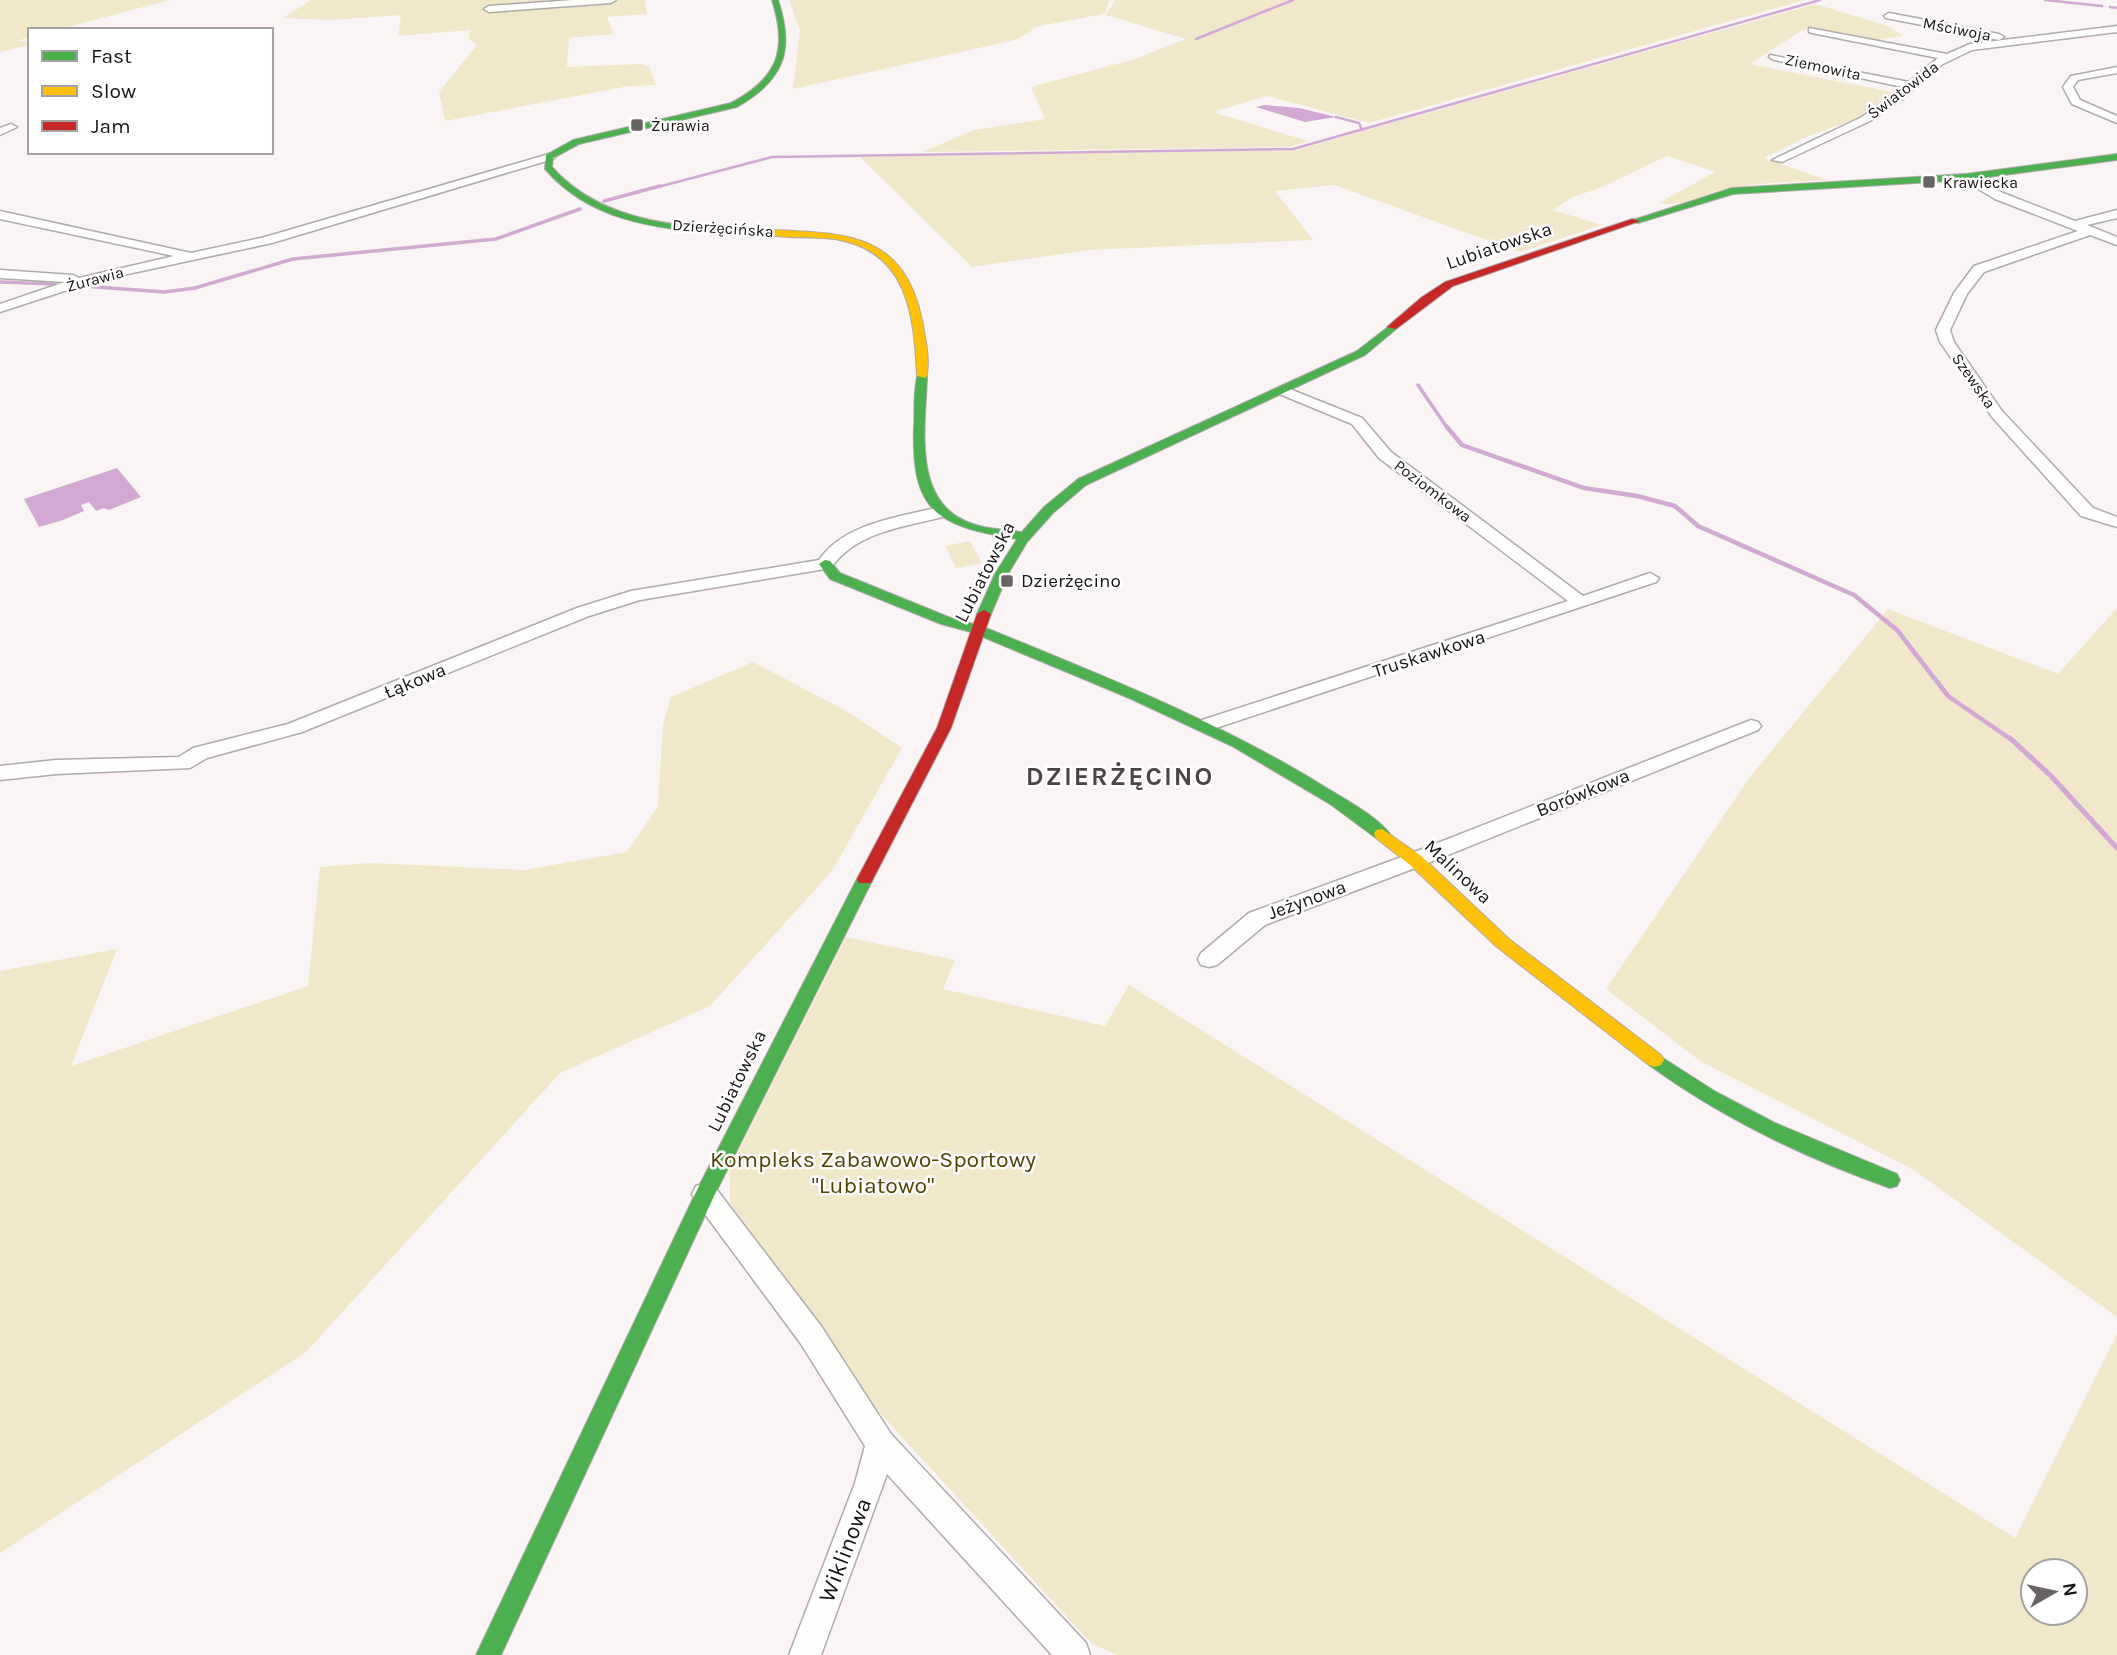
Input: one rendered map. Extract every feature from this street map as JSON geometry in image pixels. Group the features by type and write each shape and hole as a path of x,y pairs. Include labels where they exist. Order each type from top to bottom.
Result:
{"street":[{"path":"489,9 611,0"},
{"path":"549,158 576,142 724,107 757,94 769,82 783,51 785,29 775,0"},
{"name":"Mściwoja","path":"1889,16 2025,42"},
{"name":"Światowida","path":"1778,160 1866,119 1947,57 1979,45 2025,42 2117,29"},
{"path":"1812,30 1947,57"},
{"name":"Ziemowita","path":"1774,57 1912,86"},
{"path":"2117,70 2075,78 2068,91 2083,107 2117,120"},
{"name":"Lubiatowska","path":"488,1655 705,1194 797,1008 944,728 961,687 976,629 1023,536 1050,505 1082,482 1361,353 1385,336 1425,299 1450,284 1681,205 1725,193 1764,187 1966,177 2117,157"},
{"name":"Żurawia","path":"0,308 86,280 268,240 530,161 549,158"},
{"name":"Dzierżęcińska","path":"549,158 547,163 553,174 593,205 612,213 687,227 835,236 868,244 892,260 899,269 915,305 919,339 924,486 929,499 940,512"},
{"path":"1966,177 1998,197 2117,241"},
{"path":"2073,225 2117,214"},
{"name":"Żurawia","path":"0,215 192,256"},
{"name":"Szewska","path":"2089,231 1979,270 1961,293 1943,330 1947,342 2007,426 2087,512 2117,522"},
{"path":"0,274 86,280"},
{"name":"Poziomkowa","path":"1282,390 1357,421 1385,455 1581,603"},
{"path":"976,629 946,621 835,576 825,564 831,551 852,538 940,512 957,522 1023,536"},
{"name":"Łąkowa","path":"0,773 56,767 183,763 200,753 295,728 594,609 648,593 825,564"},
{"name":"Truskawkowa","path":"1206,725 1650,578"},
{"name":"Malinowa","path":"976,629 1206,725 1279,763 1368,823 1415,860 1503,943 1669,1071 1756,1122 1808,1148 1890,1180"},
{"name":"Borówkowa","path":"1415,860 1751,726"},
{"name":"Jeżynowa","path":"1209,959 1257,919 1415,860"},
{"path":"705,1194 746,1245 811,1335 880,1444 1074,1655"},
{"name":"Wiklinowa","path":"805,1655 870,1483 880,1444"}],"green space":[{"path":"0,0 170,0 64,28 28,28 28,38 17,41 28,41 28,45 0,52"},
{"path":"311,0 645,0 647,14 607,17 614,34 569,38 567,67 641,64 649,66 656,85 629,86 445,121 439,92 477,45 468,38 471,30 398,36 401,15 332,20 283,18"},
{"path":"789,0 1110,0 1104,14 1034,27 1015,40 793,89 800,30"},
{"path":"1115,0 1805,0 1369,123 1267,96 1213,112 1308,141 1290,147 922,152 974,130 1045,119 1031,87 1135,59 1186,39 1106,15"},
{"path":"1815,4 1888,26 1903,36 1875,40 1813,27 1801,31 1750,64 1897,93 1864,116 1811,135 1764,158 1827,180 1749,185 1675,204 1659,203 1715,172 1667,156 1602,187 1573,197 1553,210 1602,225 1520,252 1334,185 1275,191 1313,240 1089,250 972,267 860,157 1296,150"},
{"path":"970,541 982,563 956,568 945,546"},
{"path":"2117,608 2117,1317 1914,1170 1700,1061 1606,989 1750,777 1888,609 2058,674"},
{"path":"753,662 846,711 902,748 832,871 710,1006 560,1073 306,1352 0,1553 0,971 117,949 71,1066 308,986 320,867 371,863 524,870 627,852 658,806 663,724 671,697"},
{"name":"Kompleks Zabawowo-Sportowy \"Lubiatowo\"","path":"846,937 955,960 943,989 1105,1026 1129,985 2015,1538 2117,1334 2117,1655 1117,1655 1092,1644 857,1388 820,1330 730,1203 730,1168"}],"shaded area":[{"path":"1265,105 1299,108 1336,117 1305,122 1256,107"},
{"path":"117,468 141,497 109,510 104,508 96,511 89,502 81,505 84,511 39,527 24,499"}],"waterway":[{"path":"1196,39 1293,0"},
{"path":"1362,130 1820,0"},
{"path":"2045,0 2102,6"},
{"path":"2110,7 2117,8"},
{"path":"1336,117 1359,123 1362,130"},
{"path":"654,188 772,157 1293,149 1362,130"},
{"path":"604,201 660,186"},
{"path":"83,286 164,292 195,288 293,259 496,239 580,209"},
{"path":"0,282 54,284"},
{"path":"1418,385 1448,429"},
{"path":"1447,427 1462,445 1584,488 1637,496 1675,506 1698,526 1854,595 1897,630 1948,696 2012,740"},
{"path":"2010,738 2051,776 2117,848"}],"traffic: fast":[{"path":"774,233 696,229 641,221 591,203 571,190 548,167 549,157 576,142 734,105 750,96 773,75 783,49 781,17 775,0"},
{"path":"1635,221 1732,191 1966,177 2117,157"},
{"path":"984,614 1001,574 1022,540 1048,510 1082,482 1361,353 1392,327"},
{"path":"922,376 921,458 924,479 931,497 942,512 959,523 1023,536"},
{"path":"825,564 835,576 946,621 976,629 1135,695 1238,743 1336,800 1382,834"},
{"path":"488,1655 705,1194 865,879"},
{"path":"1655,1060 1738,1113 1798,1142 1890,1180"}],"traffic: slow":[{"path":"774,233 834,236 860,242 880,252 895,267 914,305 922,376"},
{"path":"1382,834 1415,860 1503,943 1655,1060"}],"traffic: jam":[{"path":"1392,327 1449,284 1635,221"},
{"path":"865,879 944,728 984,614"}],"place":[{"name":"Żurawia","path":"637,125"},
{"name":"Krawiecka","path":"1929,182"},
{"name":"Dzierżęcino","path":"1007,581"}],"district":[{"name":"DZIERŻĘCINO","path":"1120,776"}]}
